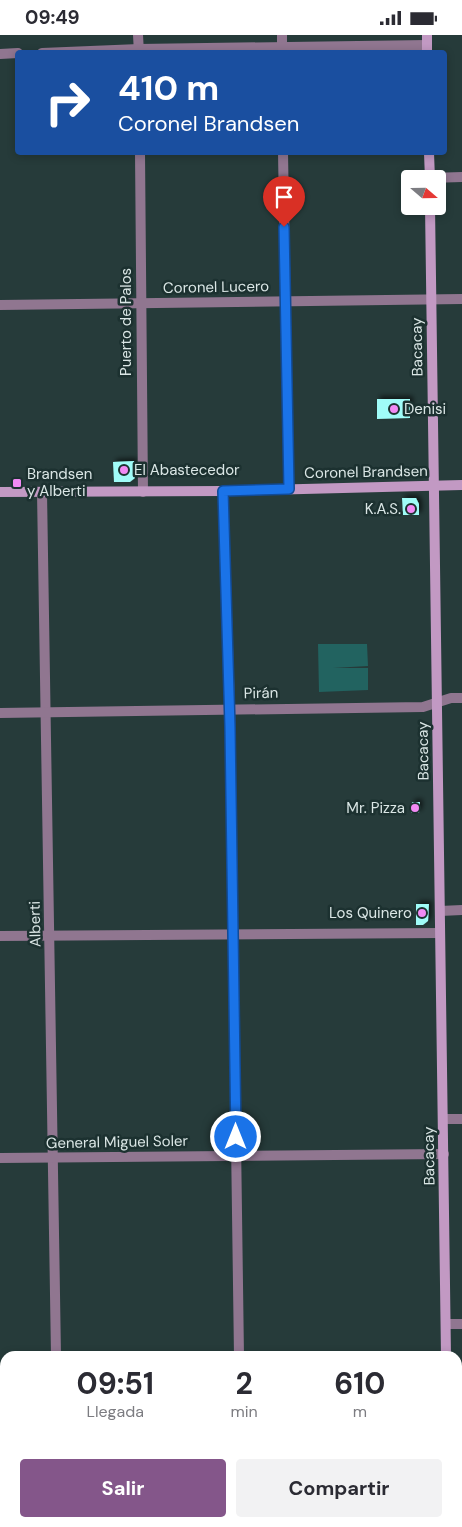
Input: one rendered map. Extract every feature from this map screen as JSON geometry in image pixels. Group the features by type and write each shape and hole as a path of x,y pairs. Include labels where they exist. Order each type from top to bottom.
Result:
{"street":[{"path":"138,35 139,50"},
{"path":"282,35 282,50 427,44"},
{"path":"0,54 15,53"},
{"name":"Puerto de Palos","path":"140,155 143,491"},
{"path":"283,155 284,301 289,489"},
{"path":"429,155 430,170"},
{"path":"446,178 462,177"},
{"name":"Bacacay","path":"430,215 446,1351"},
{"name":"Coronel Lucero","path":"0,305 462,299"},
{"name":"Coronel Brandsen","path":"0,492 223,491 462,485"},
{"path":"223,491 230,709 239,1351"},
{"name":"Alberti","path":"42,492 56,1351"},
{"name":"Pirán","path":"0,713 423,707 451,698 462,698"},
{"path":"440,911 462,910"},
{"path":"0,936 440,933"},
{"path":"443,1119 462,1119"},
{"name":"General Miguel Soler","path":"0,1158 444,1154"},
{"path":"446,1324 462,1324"}],"shaded area":[{"path":"318,644 367,644 368,666 333,668 368,668 368,690 319,692"}],"building":[{"name":"Denisi","path":"377,399 410,399 410,418 377,419"},
{"name":"El Abastecedor","path":"134,461 135,478 130,482 114,482 113,462"},
{"name":"K.A.S.","path":"402,498 416,498 419,504 419,515 403,515"},
{"name":"Mr. Pizza","path":"412,802 420,802 419,813 411,813"},
{"name":"Los Quinero","path":"416,904 429,904 428,921 423,925 416,925"}],"place":[{"name":"Denisi","path":"394,409"},
{"name":"El Abastecedor","path":"124,470"},
{"name":"Brandsen y Alberti","path":"17,483"},
{"name":"K.A.S.","path":"411,509"},
{"name":"Mr. Pizza","path":"415,808"},
{"name":"Los Quinero","path":"422,913"}],"route":[{"path":"236,1137 230,727 223,491 289,489 284,227"}]}
